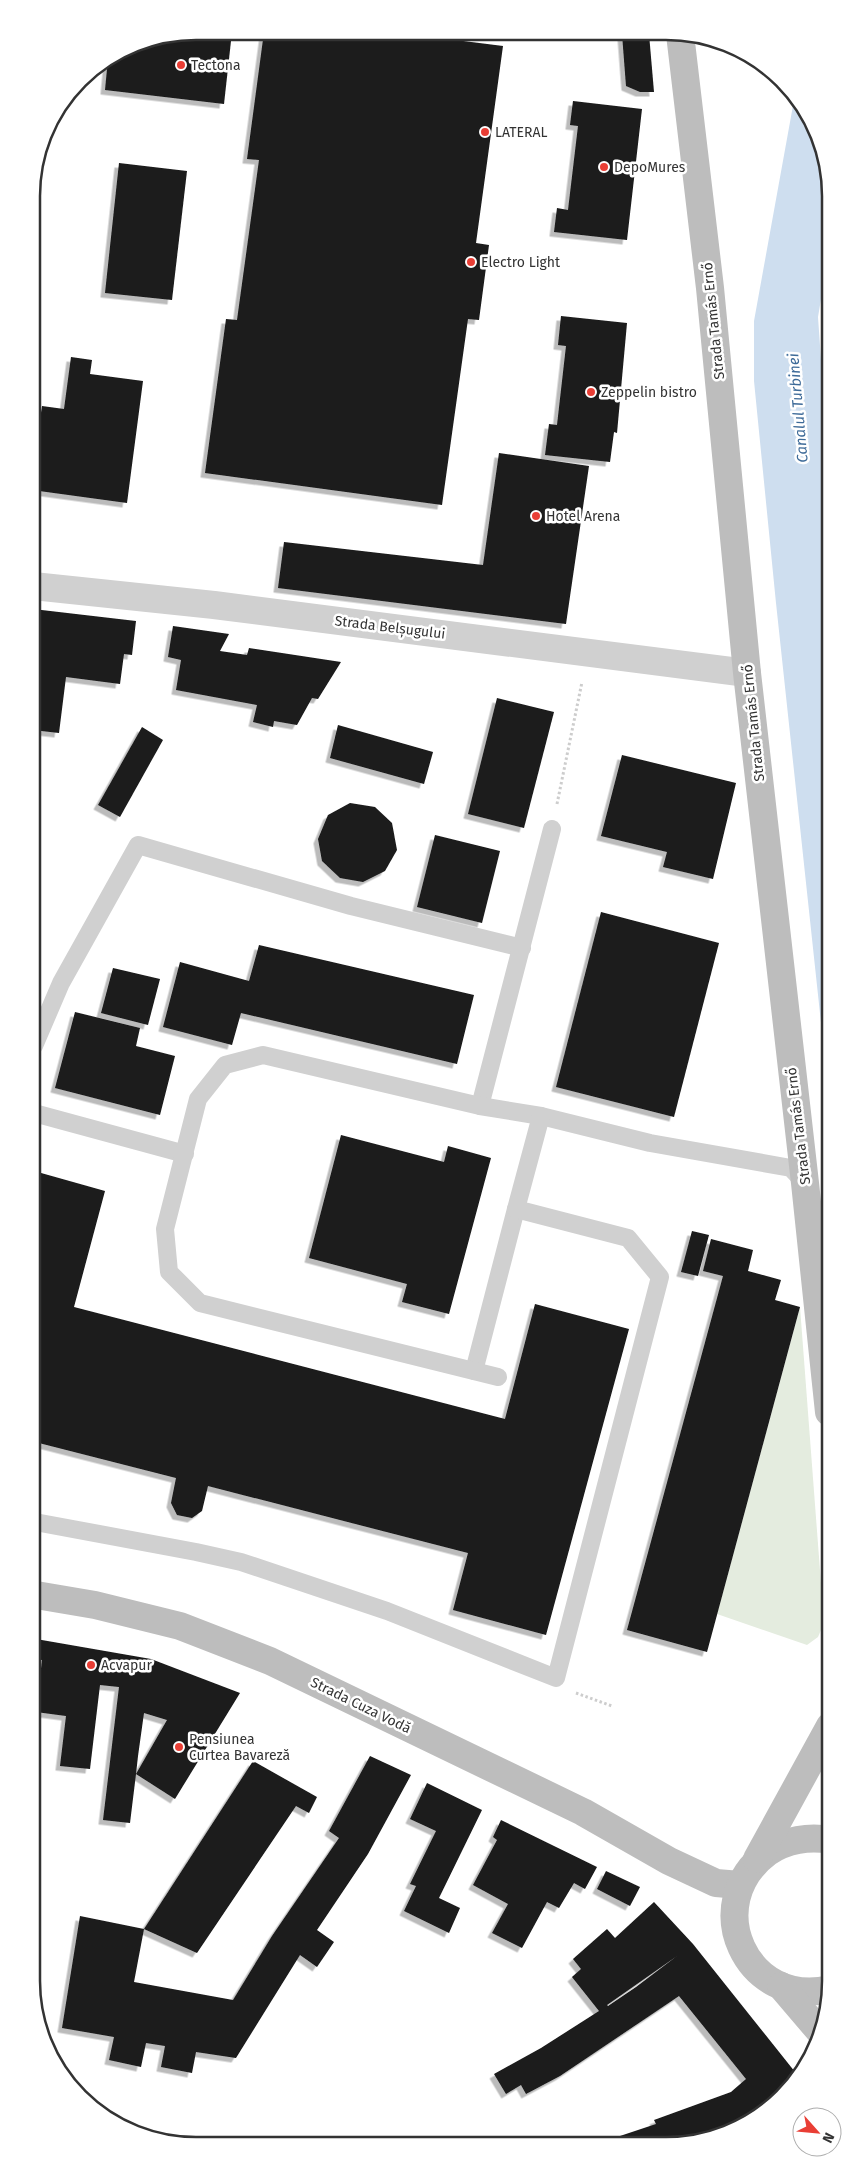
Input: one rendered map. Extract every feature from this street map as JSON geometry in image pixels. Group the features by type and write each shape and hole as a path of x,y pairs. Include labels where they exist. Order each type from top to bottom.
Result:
{"main road":[{"name":"Strada Tamás Ernő","path":"681,41 710,288 747,673 822,1345"},
{"name":"Strada Cuza Vodă","path":"40,1596 95,1605 180,1626 270,1661 583,1812 669,1861 716,1883 740,1885"},
{"path":"822,1741 755,1862 740,1885 735,1905 734,1925 740,1944 750,1962 764,1976 781,1986 804,1992 822,1990"},
{"path":"755,1862 777,1846 802,1838 822,1839"},
{"name":"Strada Cuza Vodă","path":"669,1861 734,1925"},
{"path":"781,1986 815,2026"}],"street":[{"name":"Strada Belșugului","path":"40,587 617,655 747,673"}],"lane":[{"path":"480,1106 552,829"},
{"path":"40,1032 62,983 138,846 351,906 522,948"},
{"path":"498,1377 200,1303 169,1272 165,1229 198,1099 225,1065 263,1055 480,1106 541,1116 650,1143 791,1168 805,1183"},
{"path":"40,1115 185,1154"},
{"path":"474,1371 541,1116"},
{"path":"40,1523 241,1562 387,1611 556,1678 660,1276 628,1238 516,1209"}],"path":[{"path":"552,829 583,678"},
{"path":"556,1678 565,1689 612,1706"}],"shaded area":[{"path":"800,1307 822,1597 822,1628 818,1637 807,1645 717,1614"}],"water":[{"name":"Canalul Turbinei","path":"793,106 801,118 817,156 822,196 822,293 818,317 822,374 822,1032 754,381 754,321"}],"building":[{"path":"186,40 231,40 224,104 105,90 107,68 146,48"},
{"path":"263,40 455,40 503,46 476,243 489,245 479,320 468,319 442,505 205,473 226,319 237,320 259,160 247,159"},
{"path":"622,40 650,40 654,92 640,92 626,86"},
{"name":"DepoMures","path":"573,101 642,109 627,240 554,232 557,208 568,210 578,126 570,125"},
{"path":"119,163 187,171 172,300 105,293"},
{"path":"561,316 627,323 617,433 614,432 610,462 545,455 549,424 557,425 566,346 558,345"},
{"path":"71,357 92,360 90,374 143,381 127,503 40,491 40,420 42,406 64,409"},
{"name":"Hotel Arena","path":"499,453 589,466 566,624 278,588 284,542 483,565"},
{"path":"40,610 136,621 132,655 124,654 120,684 66,677 59,733 40,731"},
{"path":"173,626 229,634 220,651 247,655 249,648 341,662 318,699 312,698 297,725 274,721 273,727 253,722 257,705 176,690 181,660 168,657"},
{"path":"497,698 554,712 524,828 468,814"},
{"path":"338,725 433,752 424,784 330,758"},
{"path":"142,727 163,740 120,817 98,805"},
{"path":"622,755 736,783 713,879 663,867 667,852 601,836"},
{"path":"350,803 375,807 392,823 397,850 385,871 363,882 340,878 322,861 318,839 328,815"},
{"path":"435,835 500,851 482,923 417,907"},
{"path":"601,912 719,943 674,1117 556,1087"},
{"path":"259,945 474,995 457,1064 241,1013 232,1045 163,1027 180,962 249,981"},
{"path":"113,968 160,979 148,1025 101,1013"},
{"path":"75,1012 140,1028 136,1046 175,1056 160,1115 55,1088"},
{"path":"341,1135 444,1162 448,1146 491,1158 449,1314 402,1302 407,1284 309,1258"},
{"path":"40,1173 105,1191 74,1307 505,1419 535,1304 629,1329 546,1635 453,1610 468,1553 208,1486 202,1511 192,1518 177,1515 171,1503 176,1478 40,1443"},
{"path":"692,1231 709,1235 698,1276 681,1272"},
{"path":"711,1239 753,1250 748,1271 781,1280 775,1300 800,1307 707,1652 627,1630 723,1276 703,1271"},
{"path":"40,1640 151,1659 240,1693 175,1799 136,1774 130,1823 103,1820 119,1687 100,1685 90,1769 60,1766 66,1716 40,1713 42,1660 40,1660","holes":["144,1713 167,1720 136,1774"]},
{"path":"370,1756 411,1775 368,1854 317,1930 334,1942 317,1967 300,1955 236,2058 196,2052 192,2073 161,2067 165,2046 146,2043 141,2067 109,2060 114,2037 62,2028 80,1916 144,1929 134,1982 233,2000 272,1936 339,1838 329,1831"},
{"path":"253,1761 317,1797 309,1813 296,1806 197,1953 144,1929"},
{"path":"427,1783 482,1810 439,1898 460,1908 449,1933 404,1911 416,1886 410,1884 436,1831 410,1819"},
{"path":"501,1820 597,1867 585,1889 574,1883 559,1908 547,1902 522,1948 492,1933 508,1904 473,1885 497,1840 493,1837"},
{"path":"606,1871 640,1887 630,1906 597,1889"},
{"path":"654,1902 693,1944 794,2070 783,2084 752,2111 716,2129 686,2136 617,2137 656,2124 654,2120 731,2092 746,2079 679,1996 560,2076 526,2094 521,2085 506,2094 494,2074 541,2048 599,2011 572,1977 581,1969 573,1959 607,1929 615,1938","holes":["677,1956 636,1987 607,2005"]}],"place":[{"name":"Tectona","path":"181,65"},
{"name":"LATERAL","path":"485,132"},
{"name":"DepoMures","path":"604,167"},
{"name":"Electro Light","path":"471,262"},
{"name":"Zeppelin bistro","path":"591,392"},
{"name":"Hotel Arena","path":"536,516"},
{"name":"Acvapur","path":"91,1665"},
{"name":"Pensiunea Curtea Bavareză","path":"179,1747"}]}
